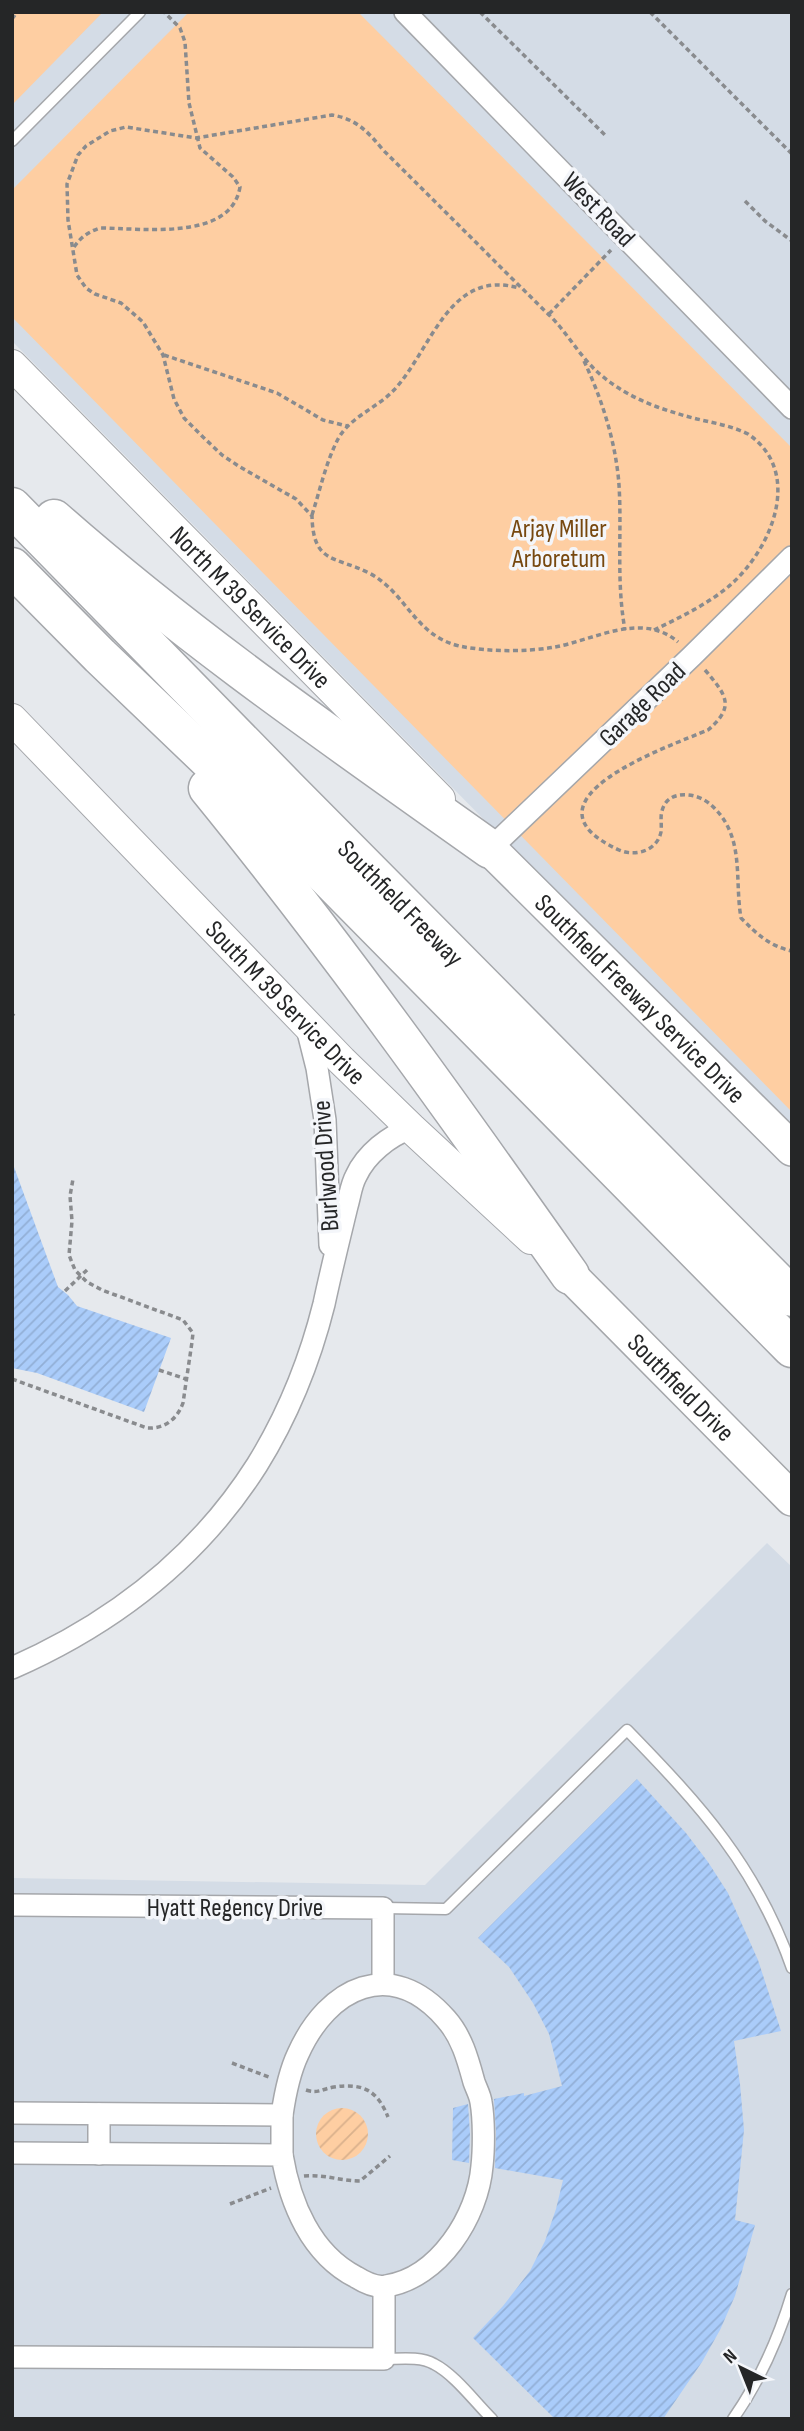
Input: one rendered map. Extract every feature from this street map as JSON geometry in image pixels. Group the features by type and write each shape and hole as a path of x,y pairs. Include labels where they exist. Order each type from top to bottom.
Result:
{"highway":[{"path":"12,482 137,589 263,688 490,849"},
{"name":"Southfield Freeway","path":"12,507 792,1297"},
{"name":"Southfield Freeway","path":"12,567 100,656 262,811 792,1348"},
{"path":"100,656 294,894 431,1079 570,1275"}],"main road":[{"name":"North M 39 Service Drive","path":"12,365 490,849"},
{"name":"South M 39 Service Drive","path":"12,719 305,1023 411,1128 570,1275"},
{"name":"Southfield Freeway Service Drive","path":"490,849 785,1138"},
{"name":"Southfield Drive","path":"570,1275 792,1499"}],"street":[{"name":"West Road","path":"405,12 792,408"},
{"name":"Garage Road","path":"490,849 792,557"},
{"name":"Burlwood Drive","path":"305,1023 317,1068 325,1120 330,1268"},
{"name":"Burlwood Drive","path":"12,1668 77,1637 132,1600 174,1565 233,1499 262,1456 297,1387 312,1346 330,1268 356,1176 379,1147 391,1137 411,1128"},
{"name":"Hyatt Regency Drive","path":"12,1905 383,1908"},
{"path":"383,1908 383,1983"},
{"path":"383,1983 406,1989 428,2003 446,2019 460,2040 481,2102 482,2155 479,2185 471,2207 449,2246 435,2262 412,2278 384,2287 366,2283 346,2272 324,2253 296,2210 282,2155 282,2115 289,2074 298,2052 325,2012 344,1995 362,1987 383,1983"},
{"path":"12,2113 282,2115"},
{"path":"99,2114 99,2154"},
{"path":"12,2153 282,2155"},
{"path":"12,2357 384,2359 384,2287"}],"lane":[{"path":"12,141 140,12"},
{"path":"383,1908 446,1909 626,1730 682,1787 722,1833 763,1898 792,1968"},
{"path":"733,2419 763,2365 792,2294"},
{"path":"384,2359 433,2363 492,2419"}],"path":[{"path":"12,19 17,12"},
{"path":"72,249 80,238 100,228 181,228 208,223 226,215 238,198 240,187 233,177 206,155 196,138 188,103 185,42 180,28 164,12"},
{"path":"480,12 605,135"},
{"path":"650,12 792,154"},
{"path":"312,516 296,499 222,455 184,418 174,399 163,355 135,313 121,303 95,294 86,288 77,275 68,220 67,184 72,166 86,146 110,131 125,127 196,138 332,115 348,118 362,125 548,314 601,376 643,402 735,428 768,449 780,466 783,478 781,513 773,533 760,552 727,588 698,608 654,630"},
{"path":"745,201 765,221 792,241"},
{"path":"548,314 625,236"},
{"path":"521,289 500,284 481,286 456,302 393,391 347,426 333,451 312,516 312,535 322,551 334,561 370,574 386,585 427,630 458,645 504,649 553,648 625,629 654,630 675,639 717,685 725,700 726,711 708,730 628,764 592,792 583,804 581,814 586,826 600,839 628,854 643,852 656,844 661,833 662,810 669,799 684,793 710,803 733,838 738,860 741,918 760,937 775,947 792,951"},
{"path":"163,355 277,393 323,420 347,426"},
{"path":"582,357 602,406 618,482 620,601 625,629"},
{"path":"12,1379 139,1425 155,1428 169,1422 180,1411 192,1333 183,1320 102,1290 75,1270 69,1255 72,1221 70,1196 73,1179"},
{"path":"65,1291 89,1268"},
{"path":"159,1370 186,1379"},
{"path":"232,2063 274,2079"},
{"path":"298,2088 316,2094 332,2088 359,2086 380,2098 388,2117"},
{"path":"298,2177 317,2174 338,2180 359,2181 390,2156"},
{"path":"230,2204 276,2185"}],"shaded area":[{"name":"Arjay Miller Arboretum","path":"12,12 792,12 792,1132 12,341"},
{"path":"767,1543 792,1567 792,2419 12,2419 12,1878 425,1885"}],"green space":[{"path":"12,12 103,12 12,105"},
{"name":"Arjay Miller Arboretum","path":"189,12 358,12 792,448 792,1112 12,317 12,190"},
{"path":"342,2108 352,2110 360,2116 366,2124 366,2144 360,2152 352,2158 342,2160 332,2158 324,2152 318,2144 316,2134 318,2124 324,2116 332,2110"}],"building":[{"path":"14,1167 58,1287 77,1306 171,1338 144,1412 37,1373 12,1368"},
{"path":"637,1779 686,1833 728,1893 758,1960 781,2031 734,2041 744,2130 735,2220 755,2225 735,2296 702,2362 663,2419 555,2419 473,2338 503,2306 530,2271 545,2241 563,2180 495,2168 494,2099 524,2093 524,2096 562,2086 549,2034 533,2003 509,1967 478,1938"},
{"path":"468,2104 469,2163 452,2160 453,2108"}]}
